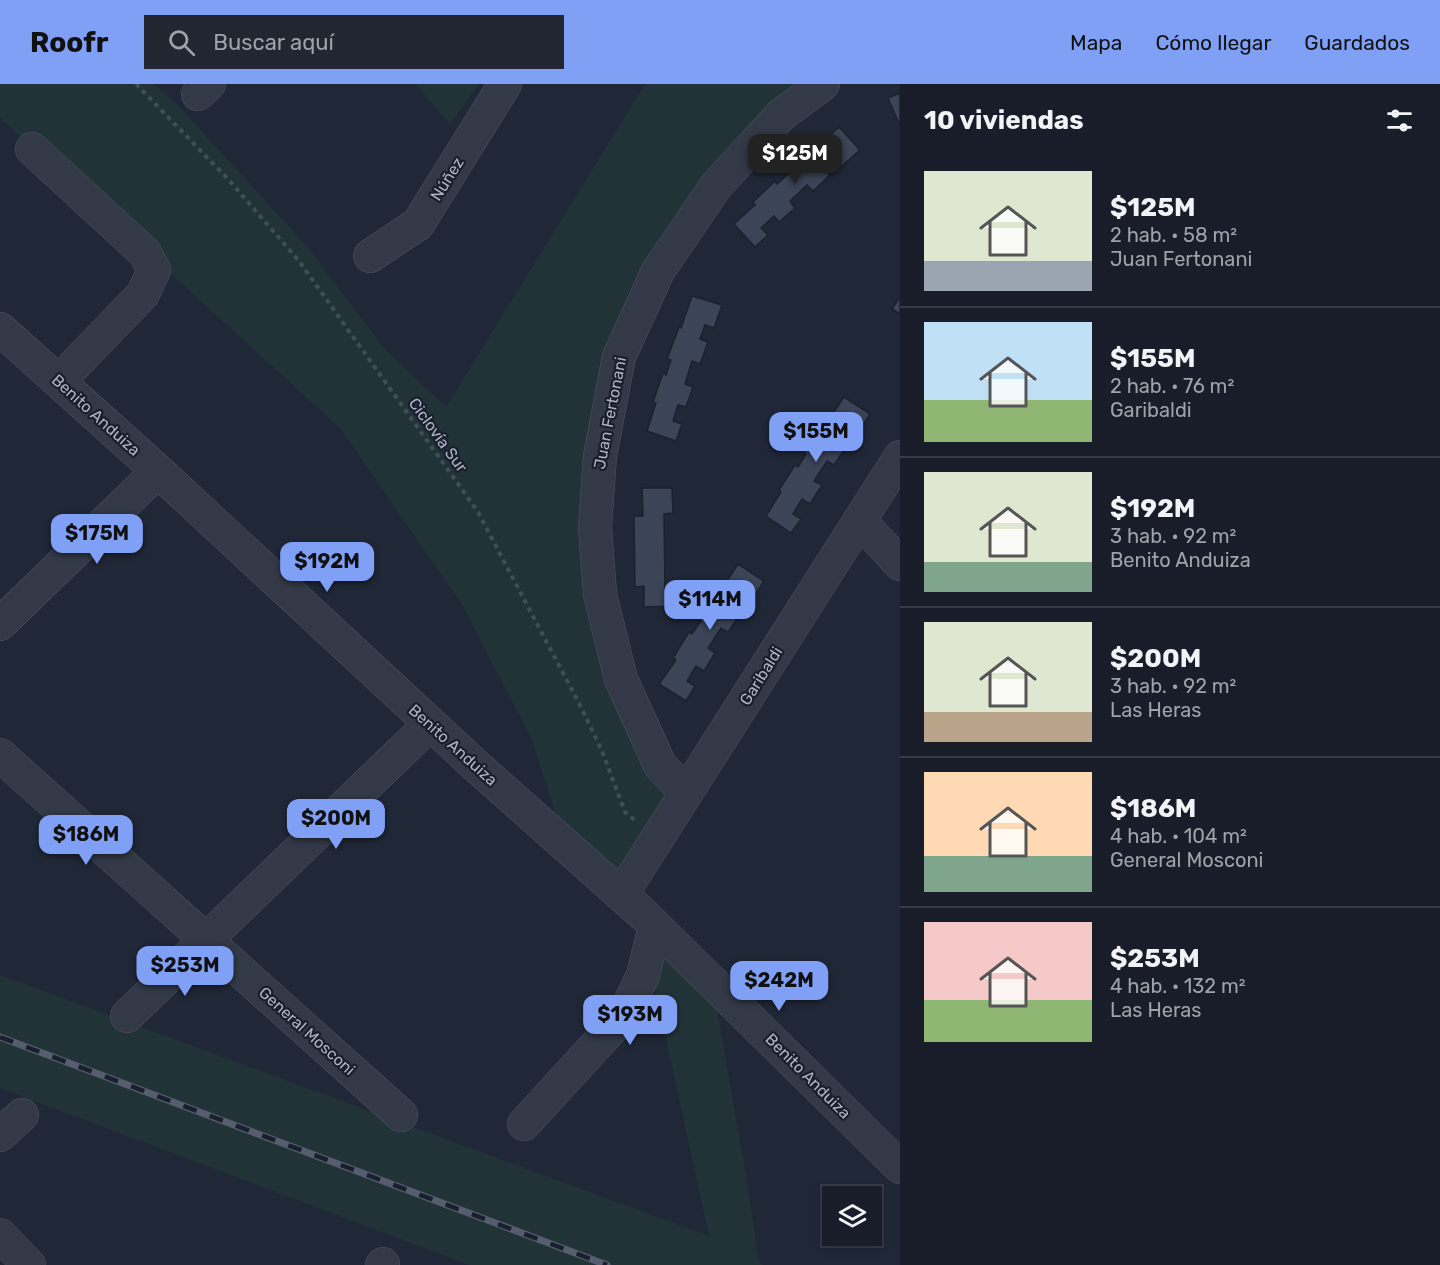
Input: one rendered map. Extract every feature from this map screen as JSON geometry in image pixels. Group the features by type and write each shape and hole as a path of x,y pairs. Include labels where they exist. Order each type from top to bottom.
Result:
{"street":[{"name":"Núñez","path":"370,256 418,224 505,84"},
{"name":"Juan Fertonani","path":"687,793 660,765 621,680 600,594 595,527 600,456 612,390 619,357 658,271 680,237 716,186 782,115 823,84"},
{"path":"32,149 144,252 154,270 143,294 59,381"},
{"name":"Benito Anduiza","path":"0,329 158,471 430,724 622,894 900,1167"},
{"name":"Garibaldi","path":"622,894 900,457"},
{"path":"0,624 158,471"},
{"path":"860,521 900,564"},
{"path":"127,1016 430,724"},
{"name":"General Mosconi","path":"0,755 401,1115"},
{"path":"524,1124 624,1015 643,975 655,926"},
{"path":"0,1235 29,1265"}],"path":[{"name":"Ciclovía Sur","path":"136,84 228,179 298,261 478,512 582,708 602,751 625,812 656,840"}],"shaded area":[{"path":"0,84 154,84 177,104 305,244 384,348 446,407 645,84 800,84 758,117 671,221 625,307 590,550 664,781 665,806 623,876 556,816 532,740 463,606 340,428 0,118"},
{"path":"415,84 479,84 450,124"},
{"path":"658,954 716,1004 759,1263 763,1265 469,1265 0,1088 0,975 709,1236 652,975"}],"building":[{"path":"900,93 900,126 888,98"},
{"path":"839,127 860,150 842,166 836,159 824,169 830,175 813,191 807,185 790,201 795,208 779,222 774,216 761,228 768,235 755,247 734,224 755,205 753,202 775,181 777,184 789,173 786,171 811,148 814,150"},
{"path":"692,296 722,305 714,328 705,325 700,339 708,342 700,364 692,361 685,384 693,387 686,407 678,405 673,421 682,424 676,441 647,431 656,403 653,402 663,373 666,375 671,360 667,359"},
{"path":"900,297 900,314 892,309"},
{"path":"844,397 870,414 857,434 849,428 840,441 847,446 834,465 827,461 814,481 822,485 810,504 802,499 793,514 801,519 791,533 766,516 795,465 798,467 806,454 804,452 822,424 825,425"},
{"path":"642,488 672,488 673,513 664,514 665,590 674,590 675,606 644,607 644,586 635,587 634,516 643,516"},
{"path":"738,564 764,581 751,601 742,596 734,609 741,613 728,632 721,628 708,648 715,653 704,671 696,666 687,681 695,686 686,701 659,684 676,660 673,658 689,632 692,634 701,621 698,619 716,591 719,593"}],"railway":[{"path":"0,1037 607,1265"}]}
